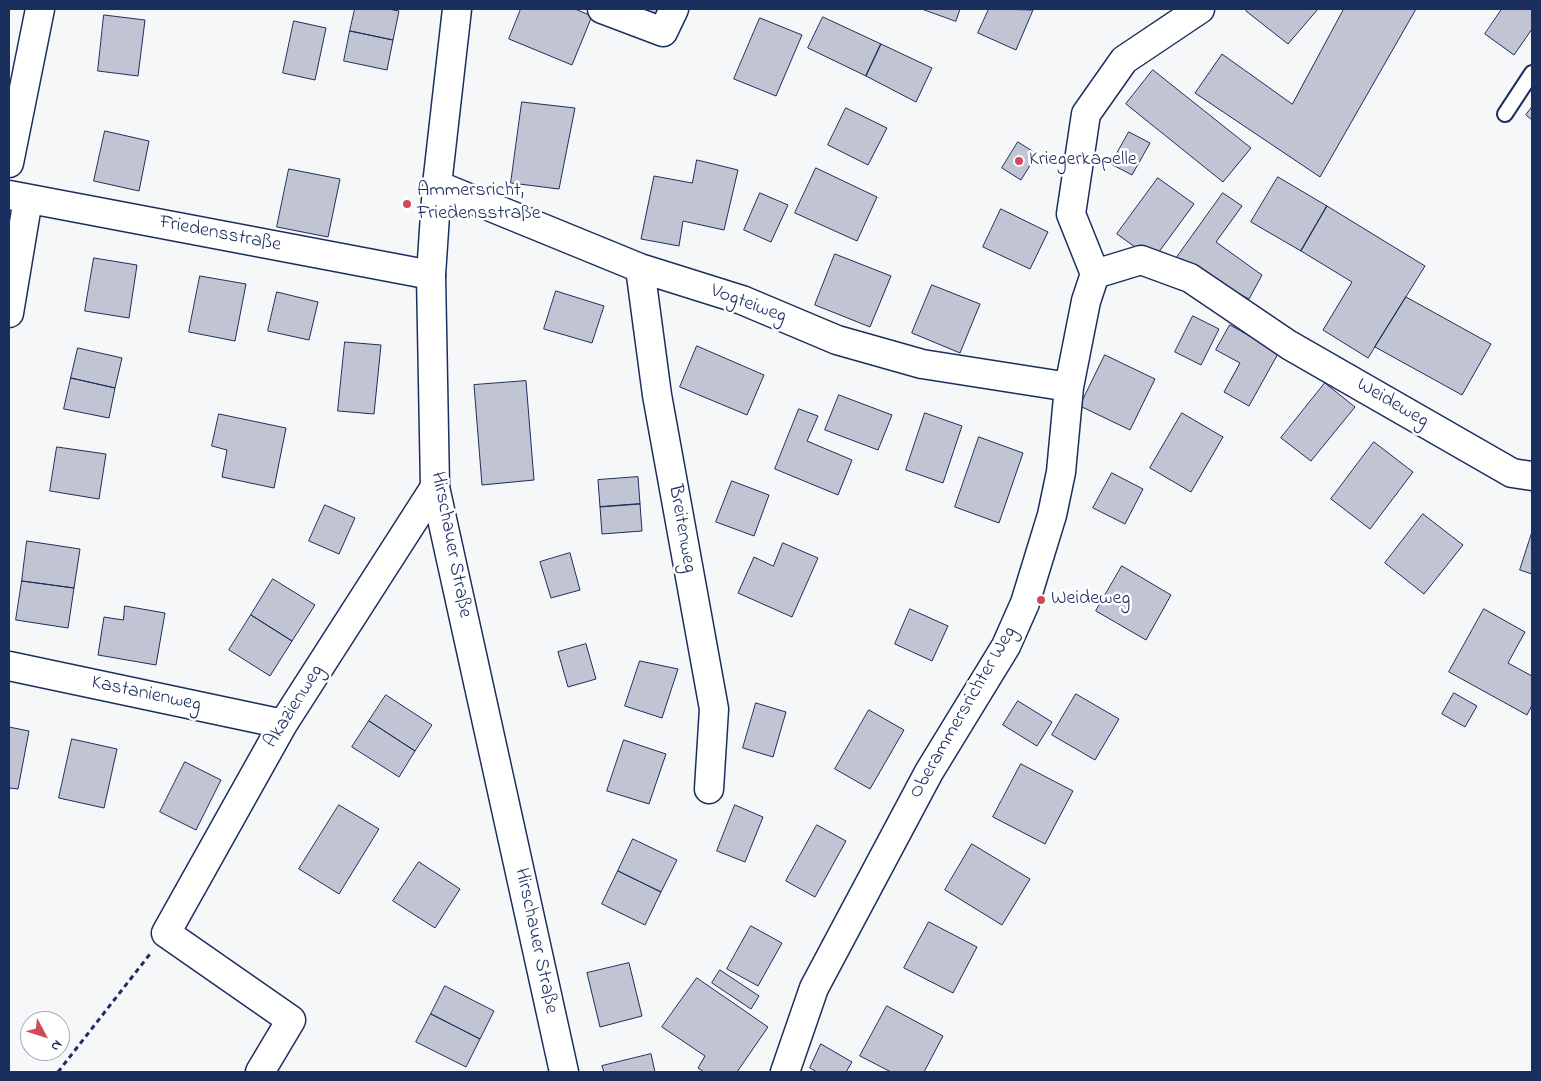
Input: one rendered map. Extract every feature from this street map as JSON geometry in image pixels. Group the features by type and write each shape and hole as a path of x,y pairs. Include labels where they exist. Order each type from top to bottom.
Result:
{"street":[{"path":"9,164 40,9"},
{"name":"Hirschauer Straße","path":"457,9 437,185 431,275 435,487 564,1072"},
{"path":"602,9 663,32 674,9"},
{"path":"1095,274 1071,214 1086,114 1124,60 1200,9"},
{"name":"Vogteiweg","path":"437,185 640,268 742,300 837,340 922,364 1070,387"},
{"path":"9,313 18,197"},
{"name":"Friedensstraße","path":"18,197 431,275"},
{"name":"Weideweg","path":"1095,274 1141,260 1190,278 1289,345 1512,473 1532,476"},
{"name":"Breitenweg","path":"640,268 657,396 714,709 709,789"},
{"name":"Oberammersrichter Weg","path":"785,1072 814,988 929,772 1006,646 1025,603 1052,515 1061,472 1070,387 1086,301 1095,274"},
{"name":"Akazienweg","path":"166,933 283,724 435,487"},
{"name":"Kastanienweg","path":"9,666 283,724"},
{"path":"166,933 291,1020 260,1072"}],"lane":[{"path":"1505,114 1532,74"}],"path":[{"path":"58,1072 166,933"}],"building":[{"path":"355,9 399,11 393,40 350,31"},
{"path":"521,9 575,9 592,16 572,65 509,39"},
{"path":"633,9 661,9 656,19"},
{"path":"922,9 960,9 956,21"},
{"path":"989,9 1033,10 1016,50 978,33"},
{"path":"1248,9 1318,9 1288,44 1246,11"},
{"path":"1344,9 1416,9 1320,177 1195,93 1222,54 1292,104"},
{"path":"1502,9 1532,9 1532,29 1514,55 1485,34"},
{"path":"104,15 145,20 138,76 98,71"},
{"path":"823,17 881,44 866,76 808,48"},
{"path":"760,18 802,35 776,96 734,79"},
{"path":"294,21 326,28 315,80 283,73"},
{"path":"350,31 393,40 387,70 344,61"},
{"path":"881,44 932,68 916,102 866,76"},
{"path":"1153,70 1251,148 1223,182 1126,104"},
{"path":"522,102 575,108 559,189 511,183"},
{"path":"1532,107 1532,120 1526,115"},
{"path":"846,108 887,128 868,165 828,145"},
{"path":"105,131 149,141 139,191 94,181"},
{"path":"1129,132 1150,143 1132,175 1111,164"},
{"name":"Kriegerkapelle","path":"1018,142 1037,154 1021,180 1002,168"},
{"path":"697,160 738,170 724,230 683,221 679,246 641,239 654,176 692,183"},
{"path":"816,168 877,197 857,241 795,213"},
{"path":"289,169 340,179 328,237 277,227"},
{"path":"1278,177 1327,206 1301,251 1251,222"},
{"path":"1158,178 1194,204 1153,260 1117,234"},
{"path":"760,193 788,205 771,242 744,230"},
{"path":"1223,193 1242,206 1216,242 1262,275 1249,299 1175,260"},
{"path":"1327,206 1425,266 1368,358 1323,330 1352,282 1301,251"},
{"path":"1001,209 1048,232 1030,269 983,247"},
{"path":"835,254 891,276 870,327 815,305"},
{"path":"94,258 137,265 129,318 85,311"},
{"path":"200,276 246,284 235,341 189,332"},
{"path":"932,285 980,304 960,353 912,333"},
{"path":"556,291 604,306 592,343 544,329"},
{"path":"277,292 318,302 309,340 268,331"},
{"path":"1406,297 1491,344 1462,395 1375,347"},
{"path":"1193,316 1219,329 1201,365 1175,352"},
{"path":"1230,325 1279,352 1249,406 1224,392 1240,363 1216,350"},
{"path":"345,342 381,345 374,414 338,411"},
{"path":"697,346 764,375 747,415 680,387"},
{"path":"78,348 122,358 115,388 71,378"},
{"path":"1105,355 1155,379 1130,430 1080,406"},
{"path":"71,378 115,388 109,418 64,409"},
{"path":"526,381 534,480 482,485 474,385"},
{"path":"1325,383 1355,407 1311,461 1281,438"},
{"path":"839,395 892,415 878,450 825,430"},
{"path":"799,409 818,416 807,441 852,460 838,495 775,469"},
{"path":"925,413 962,426 943,483 906,470"},
{"path":"1182,413 1223,437 1191,492 1150,468"},
{"path":"219,414 286,428 274,488 222,477 227,450 212,446"},
{"path":"979,437 1023,453 999,523 955,507"},
{"path":"1374,442 1413,472 1370,529 1331,499"},
{"path":"57,447 106,454 99,499 50,491"},
{"path":"1112,473 1143,489 1125,524 1093,508"},
{"path":"638,477 640,504 600,507 598,480"},
{"path":"732,481 769,495 754,536 716,522"},
{"path":"640,504 642,531 602,534 600,507"},
{"path":"325,505 355,518 339,554 309,541"},
{"path":"1423,514 1463,545 1424,594 1385,563"},
{"path":"1532,532 1532,574 1520,570"},
{"path":"27,541 80,549 74,588 22,581"},
{"path":"783,543 818,558 792,617 738,593 754,557 773,566"},
{"path":"570,553 580,590 551,598 540,562"},
{"path":"1122,566 1171,595 1146,640 1096,611"},
{"path":"273,579 315,605 292,641 251,615"},
{"path":"22,581 74,588 68,628 16,620"},
{"path":"125,606 165,613 156,665 98,655 104,617 123,620"},
{"path":"910,609 948,626 932,661 895,644"},
{"path":"1484,609 1525,632 1508,663 1532,676 1532,705 1527,715 1449,672"},
{"path":"251,615 292,641 270,676 229,650"},
{"path":"586,644 596,679 568,687 558,652"},
{"path":"640,661 678,669 662,718 625,706"},
{"path":"1454,693 1477,706 1465,727 1442,714"},
{"path":"1076,694 1119,719 1095,760 1052,735"},
{"path":"386,695 432,725 415,751 369,721"},
{"path":"1018,701 1052,722 1037,746 1003,725"},
{"path":"756,703 786,712 773,757 743,748"},
{"path":"869,710 904,730 870,789 835,769"},
{"path":"369,721 415,751 399,777 352,747"},
{"path":"9,727 29,731 18,789 9,788"},
{"path":"72,739 117,749 104,808 59,798"},
{"path":"624,740 666,754 649,804 607,791"},
{"path":"185,762 221,780 196,830 160,812"},
{"path":"1021,764 1073,791 1045,844 993,817"},
{"path":"339,805 379,829 339,894 299,869"},
{"path":"735,805 763,817 745,862 717,851"},
{"path":"817,825 846,841 815,897 786,881"},
{"path":"633,839 677,860 661,892 618,871"},
{"path":"972,844 1030,879 1002,925 945,890"},
{"path":"419,862 460,889 435,928 393,901"},
{"path":"618,871 661,892 645,925 602,904"},
{"path":"929,922 977,947 953,993 904,968"},
{"path":"751,926 782,943 758,986 727,969"},
{"path":"629,963 642,1016 600,1027 587,973"},
{"path":"720,970 759,996 751,1009 712,983"},
{"path":"697,978 768,1027 737,1072 704,1072 698,1068 705,1056 662,1027"},
{"path":"445,986 494,1011 480,1039 431,1014"},
{"path":"887,1006 943,1036 924,1072 891,1072 860,1056"},
{"path":"431,1014 480,1039 466,1067 416,1042"},
{"path":"821,1044 852,1062 846,1072 817,1072 810,1068"},
{"path":"651,1054 655,1072 604,1072 602,1066"}],"place":[{"name":"Kriegerkapelle","path":"1019,161"},
{"name":"Ammersricht, Friedensstraße","path":"407,204"},
{"name":"Weideweg","path":"1041,600"}]}
